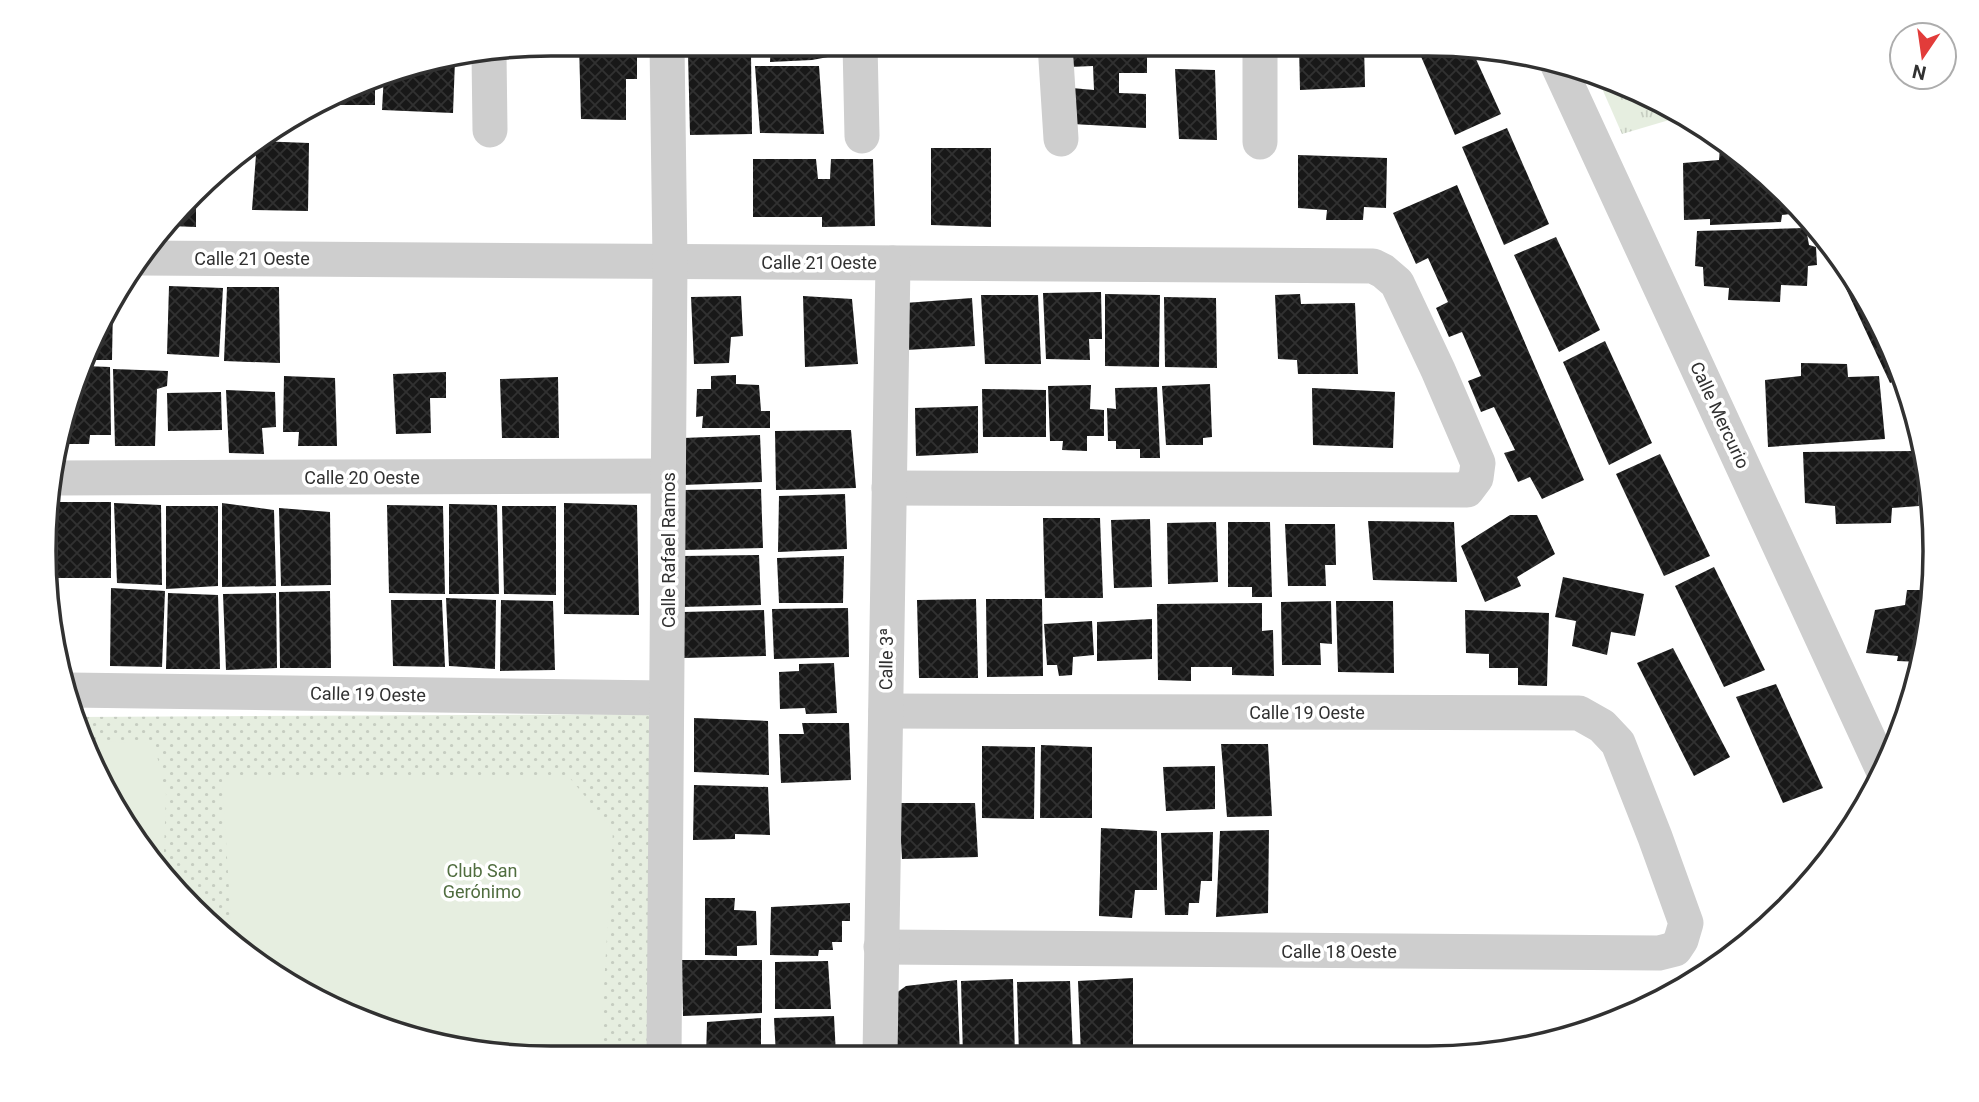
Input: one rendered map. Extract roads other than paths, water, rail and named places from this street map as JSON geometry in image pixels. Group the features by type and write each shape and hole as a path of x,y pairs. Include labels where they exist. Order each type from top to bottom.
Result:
{"street":[{"name":"Calle Rafael Ramos","path":"664,1046 670,261 667,56"},
{"path":"860,56 862,136"},
{"path":"1056,56 1061,139"},
{"path":"1260,56 1260,142"},
{"path":"489,60 490,130"},
{"name":"Calle Mercurio","path":"1562,75 1877,758"},
{"name":"Calle 21 Oeste","path":"152,258 1373,266 1383,271 1396,284 1438,370 1478,463 1476,478 1467,490 889,488"},
{"name":"Calle 3ª","path":"880,1046 893,263"},
{"name":"Calle 20 Oeste","path":"62,478 668,476"},
{"name":"Calle 19 Oeste","path":"76,690 666,698"},
{"name":"Calle 19 Oeste","path":"886,711 1579,713 1602,726 1618,743 1655,836"},
{"name":"Calle 18 Oeste","path":"881,947 1659,953 1675,949 1686,923 1655,836"}],"park label":[{"name":"Club San Gerónimo","path":"482,880"}]}
